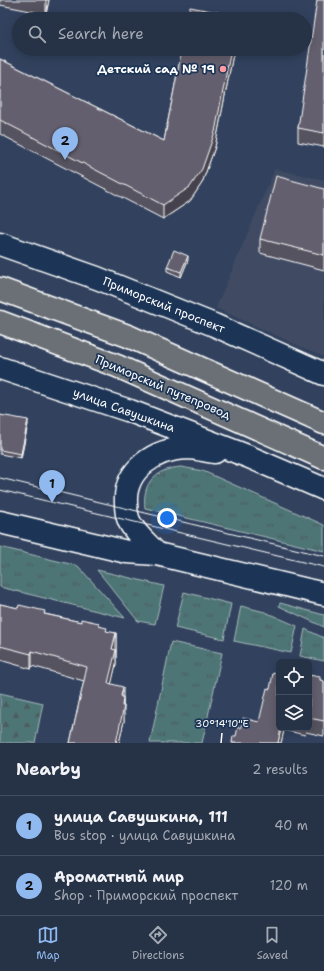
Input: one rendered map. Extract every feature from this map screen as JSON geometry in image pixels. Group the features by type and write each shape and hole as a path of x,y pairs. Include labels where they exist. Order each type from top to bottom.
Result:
{"main road":[{"name":"Приморский проспект","path":"0,244 97,278 214,325 324,374"},
{"path":"0,289 128,336 324,423"},
{"name":"Приморский путепровод","path":"0,322 117,366 324,458"},
{"name":"улица Савушкина","path":"0,368 130,411 247,456 324,489"},
{"name":"улица Савушкина","path":"157,554 136,532 129,520 126,509 126,495 129,481 140,465 160,453 187,448 247,456"},
{"path":"0,522 127,552 157,554 324,594"}],"shaded area":[{"path":"275,169 324,180 324,357 216,308"}],"green space":[{"path":"181,467 203,471 324,525 324,551 145,508 146,491 152,479 157,474 164,471"},
{"path":"0,547 78,566 125,618 0,587"},
{"path":"97,570 164,586 155,624 138,621"},
{"path":"184,592 231,604 224,639 175,628"},
{"path":"280,603 324,615 324,627 279,606"},
{"path":"241,606 265,612 297,626 291,653 234,641"},
{"path":"305,629 324,638 324,661 300,656"},
{"path":"171,642 222,653 202,743 150,743"},
{"path":"0,693 43,703 35,743 0,743"}],"building":[{"path":"317,0 324,0 324,133 298,128 309,56 312,56 312,34"},
{"path":"190,7 217,12 189,12"},
{"path":"181,56 230,56 215,132 202,169 190,187 163,205 0,120 0,59 164,141"},
{"path":"276,176 324,189 324,255 260,239"},
{"path":"174,250 188,256 181,272 167,267"},
{"path":"0,415 28,420 21,454 0,450"},
{"path":"0,604 18,608 19,605 45,611 44,614 81,622 81,619 99,623 98,626 107,628 106,631 116,633 112,649 116,650 108,683 123,687 121,696 123,697 122,706 124,706 116,743 70,743 87,667 32,651 31,654 0,646"},
{"path":"273,673 276,674 276,731 280,731 278,743 232,743 233,736 236,736 238,727 241,728 243,718 259,722 267,688 270,689"},
{"path":"312,676 320,677 320,680 324,681 324,721 312,719"}],"tram line":[{"path":"0,478 324,556"},
{"path":"0,490 324,567"}],"place":[{"name":"Детский сад № 19","path":"223,69"},
{"name":"Ароматный мир","path":"65,160"},
{"name":"улица Савушкина, 111","path":"52,503"}]}
